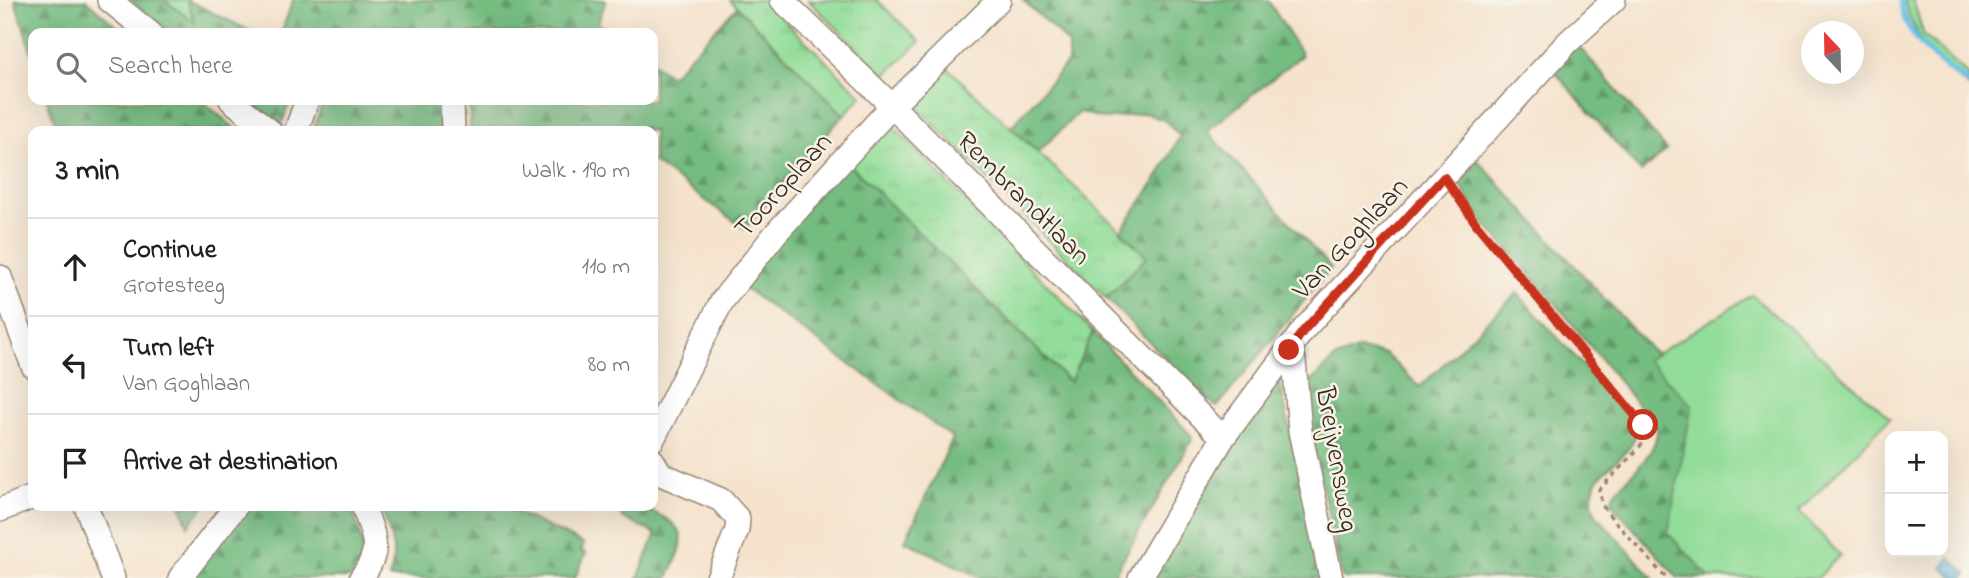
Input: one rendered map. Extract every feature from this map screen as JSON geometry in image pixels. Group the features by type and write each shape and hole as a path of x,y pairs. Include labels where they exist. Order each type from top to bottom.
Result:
{"street":[{"path":"109,0 144,28"},
{"name":"Rembrandtlaan","path":"782,0 892,106 1223,438"},
{"name":"Tooroplaan","path":"658,429 722,301 776,233 892,106 999,0"},
{"name":"Van Goghlaan","path":"1140,578 1223,438 1304,330 1567,43 1614,0"},
{"path":"237,105 264,126"},
{"path":"298,126 305,105"},
{"path":"452,105 453,126"},
{"path":"0,276 28,352"},
{"name":"Breijvensweg","path":"1289,350 1294,361 1300,431 1331,578"},
{"path":"658,469 661,474 721,500 738,519 737,530 718,578"},
{"path":"0,510 28,499"},
{"path":"88,511 113,578"},
{"path":"180,578 232,511"},
{"path":"361,578 373,562 375,541 365,511"}],"path":[{"path":"1444,177 1477,225 1643,425 1648,435 1599,490 1602,505 1667,578"}],"green space":[{"path":"15,0 86,0 118,28 28,28 28,41"},
{"path":"130,0 164,0 195,23 187,0 244,28 164,28"},
{"path":"164,0 187,0 196,24"},
{"path":"293,0 606,0 598,23 605,28 283,28"},
{"path":"730,0 763,0 862,96 844,115"},
{"path":"808,0 877,0 920,42 885,75"},
{"path":"1023,0 1268,0 1302,55 1207,131 1331,268 1217,407 1106,298 1147,257 1121,231 1158,177 1180,136 1166,121 1145,113 1105,119 1079,112 1038,152 1011,127 1068,62 1068,43"},
{"path":"1904,0 1913,0 1924,35 1969,76 1969,87 1928,50 1914,27"},
{"path":"737,7 844,115 745,229 658,166 658,126 470,126 469,105 658,105 658,67 671,76"},
{"path":"1575,42 1667,150 1641,172 1550,66"},
{"path":"938,59 1148,256 1106,298 903,93"},
{"path":"49,105 207,105 232,126 56,126"},
{"path":"255,105 288,105 281,126"},
{"path":"321,105 438,105 442,126 315,126"},
{"path":"884,117 1093,332 1070,382 846,161"},
{"path":"1469,151 1702,405 1739,578 1678,578 1615,508 1612,500 1614,493 1648,455 1657,428 1552,299 1483,222 1452,172"},
{"path":"846,161 1070,382 1093,332 1190,434 1192,440 1112,578 982,578 905,541 953,438 740,285"},
{"path":"1517,293 1636,424 1635,437 1629,448 1601,476 1594,486 1592,499 1596,515 1653,578 1342,578 1302,391 1334,359 1359,349 1385,354 1420,387"},
{"path":"1752,295 1890,418 1799,511 1840,555 1818,578 1710,578 1668,533 1692,405 1647,360"},
{"path":"1278,374 1322,578 1145,578"},
{"path":"183,511 200,511 188,526"},
{"path":"235,511 352,511 364,553 352,578 182,578"},
{"path":"383,511 514,511 584,544 581,551 586,553 575,578 389,578 393,559 390,533"},
{"path":"620,511 646,511 664,518 677,529 681,536 681,546 668,578 638,578 656,534 621,517"}],"water":[{"path":"1950,558 1967,574 1963,578 1954,578 1942,567"}],"waterway":[{"path":"1901,0 1908,25 1925,48 1969,83"}],"route":[{"path":"1289,350 1304,330 1444,177 1477,225 1643,425"}]}
